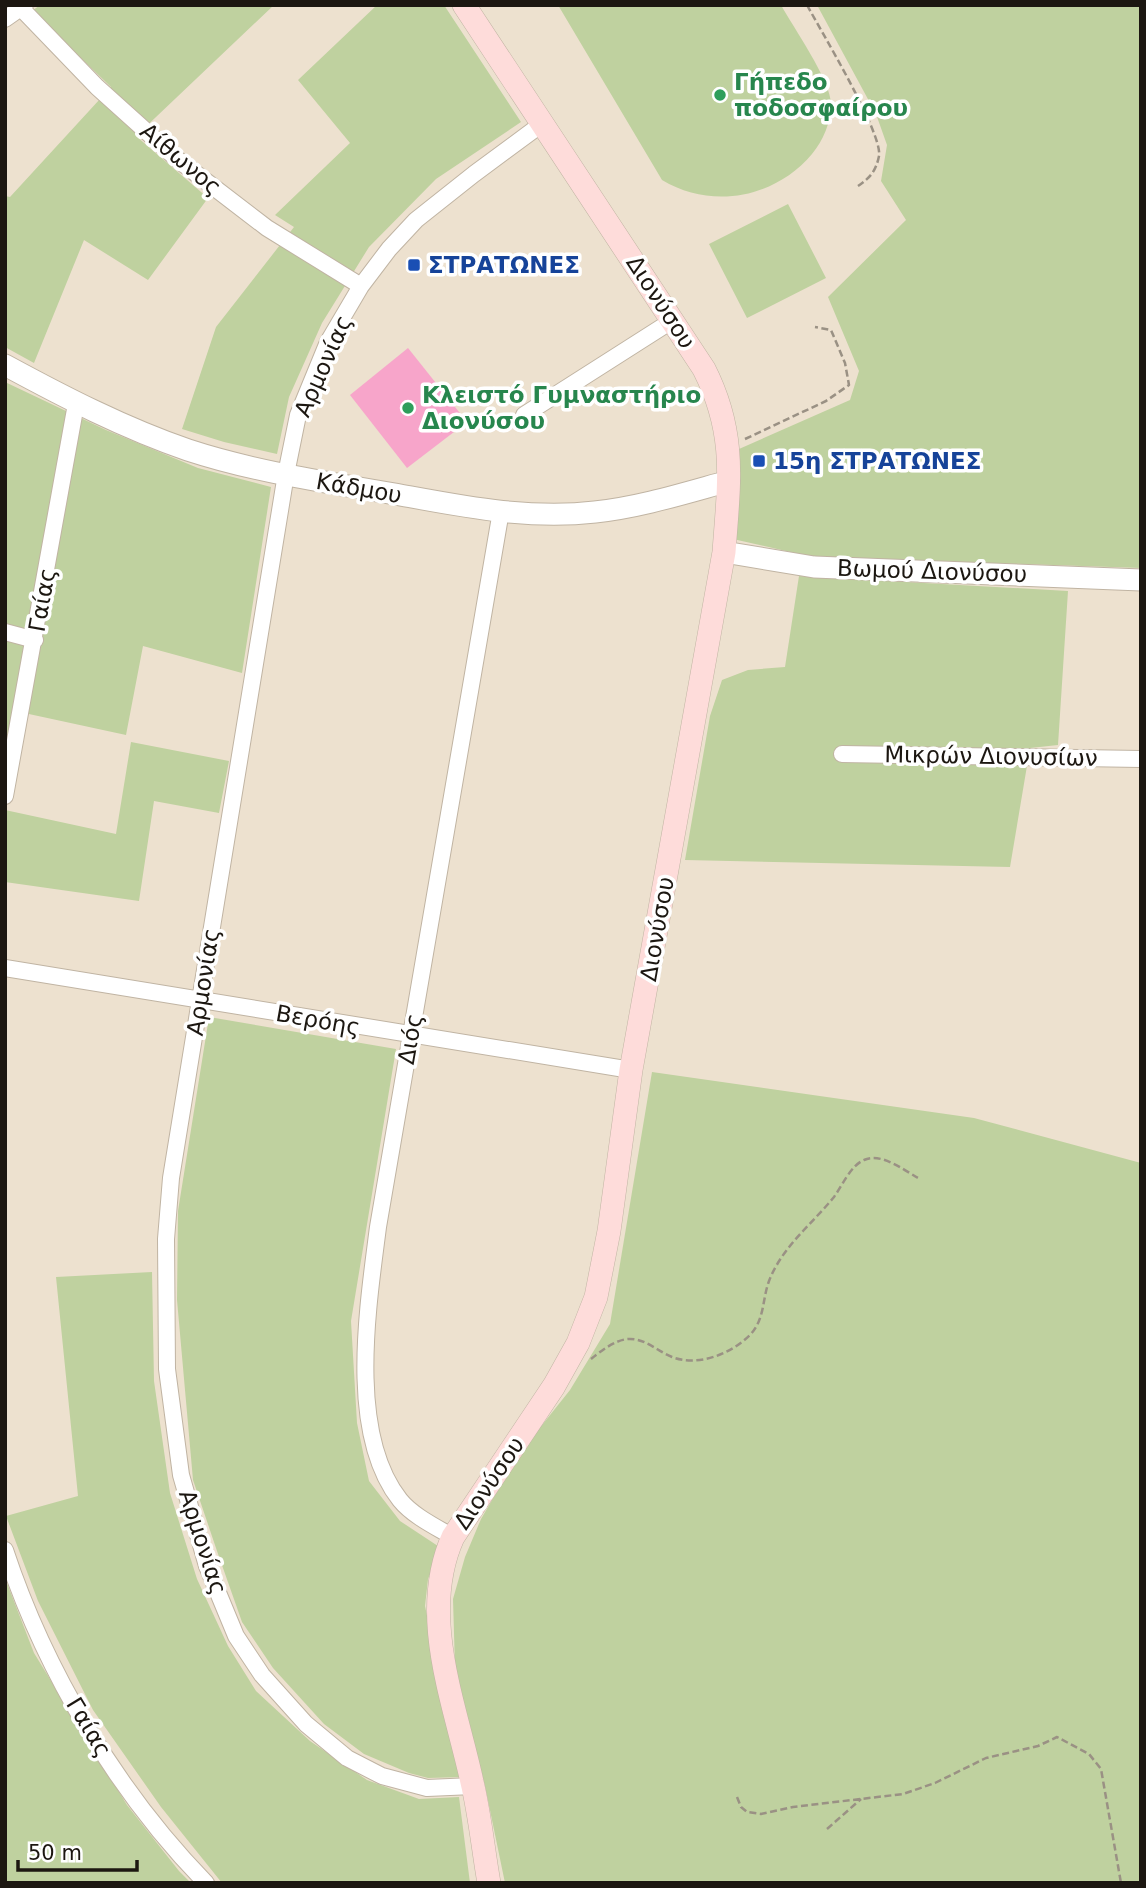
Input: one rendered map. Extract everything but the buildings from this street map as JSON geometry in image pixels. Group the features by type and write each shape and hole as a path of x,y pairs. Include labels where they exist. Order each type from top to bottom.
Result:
{"main road":[{"name":"Διονύσου","path":"464,5 673,320 714,389 724,416 729,444 724,552 631,1070 602,1269 588,1322 554,1386 453,1537 443,1563 438,1592 440,1642 473,1786 489,1883"}],"street":[{"path":"5,19 21,6"},
{"name":"Αίθωνος","path":"21,6 97,87 177,159 267,228 361,286"},
{"name":"Αρμονίας","path":"473,1786 427,1788 382,1776 347,1758 317,1732 262,1675 236,1636 207,1566 181,1475 167,1369 164,1298 166,1239 171,1178 286,474 298,415 328,342 361,286 388,249 416,220 543,123"},
{"path":"524,415 673,320"},
{"name":"Κάδμου","path":"5,365 76,404 151,437 190,450 286,474 500,512 594,512 636,506 729,481"},
{"name":"Γαίας","path":"5,796 76,404"},
{"name":"Διός","path":"453,1537 424,1520 401,1501 383,1470 370,1429 366,1383 366,1316 378,1227 500,512"},
{"name":"Βωμού Διονύσου","path":"724,552 814,567 1141,580"},
{"path":"5,632 34,640"},
{"name":"Μικρών Διονυσίων","path":"842,754 1141,759"},
{"name":"Βερόης","path":"5,968 631,1070"},
{"name":"Γαίας","path":"5,1550 18,1588 50,1661 108,1760 177,1854 206,1883"}],"path":[{"path":"807,5 870,125 880,154 872,176 858,186"},
{"path":"729,444 755,435 825,401 849,385 845,363 831,330 815,327"},
{"path":"589,1361 626,1339 642,1341 673,1358 692,1362 726,1351 748,1338 758,1326 774,1269 855,1167 864,1160 876,1159 890,1162 918,1178"},
{"path":"737,1797 741,1807 753,1814 919,1789 986,1758 1038,1746 1057,1737 1088,1755 1101,1769 1121,1883"},
{"path":"827,1829 862,1799"}],"green space":[{"path":"40,5 274,5 136,136 208,198 148,280 84,240 34,363 5,347 5,196 10,197 111,87 32,11"},
{"path":"377,5 444,5 521,122 436,179 369,247 322,323 289,397 277,454 182,429 216,327 294,227 275,215 350,143 298,80"},
{"name":"Γήπεδο ποδοσφαίρου","path":"558,5 781,5 819,69 830,95 831,111 823,137 812,154 797,169 780,181 742,195 701,195 662,180"},
{"path":"817,5 1141,5 1141,568 812,557 733,539 739,449 850,400 859,371 828,297 906,220 881,181 887,145 876,114"},
{"path":"788,204 826,278 747,318 709,244"},
{"path":"5,382 106,430 198,468 271,487 242,673 143,646 126,735 15,711 5,779"},
{"path":"799,576 1068,591 1058,745 1030,748 1010,867 685,860 710,716 722,680 748,670 785,667"},
{"path":"131,742 229,761 219,813 154,801 139,901 5,882 5,810 116,834"},
{"path":"209,1017 396,1049 351,1321 357,1423 369,1481 400,1521 441,1548 428,1579 425,1606 463,1777 428,1778 364,1754 324,1724 273,1668 242,1622 193,1480 177,1300 178,1211"},
{"path":"652,1072 974,1118 1141,1163 1141,1883 505,1883 485,1786 455,1667 453,1599 465,1557 481,1519 519,1454 570,1390 610,1324"},
{"path":"152,1272 154,1381 170,1493 197,1579 228,1646 256,1691 310,1741 367,1780 419,1799 459,1797 470,1883 222,1883 161,1807 93,1710 38,1601 6,1516 78,1496 56,1277"},
{"path":"5,1578 34,1653 127,1805 191,1883 5,1883"}],"place":[{"name":"Γήπεδο ποδοσφαίρου","path":"720,95"},
{"name":"ΣΤΡΑΤΩΝΕΣ","path":"414,265"},
{"name":"Κλειστό Γυμναστήριο Διονύσου","path":"408,408"},
{"name":"15η ΣΤΡΑΤΩΝΕΣ","path":"759,461"}]}
